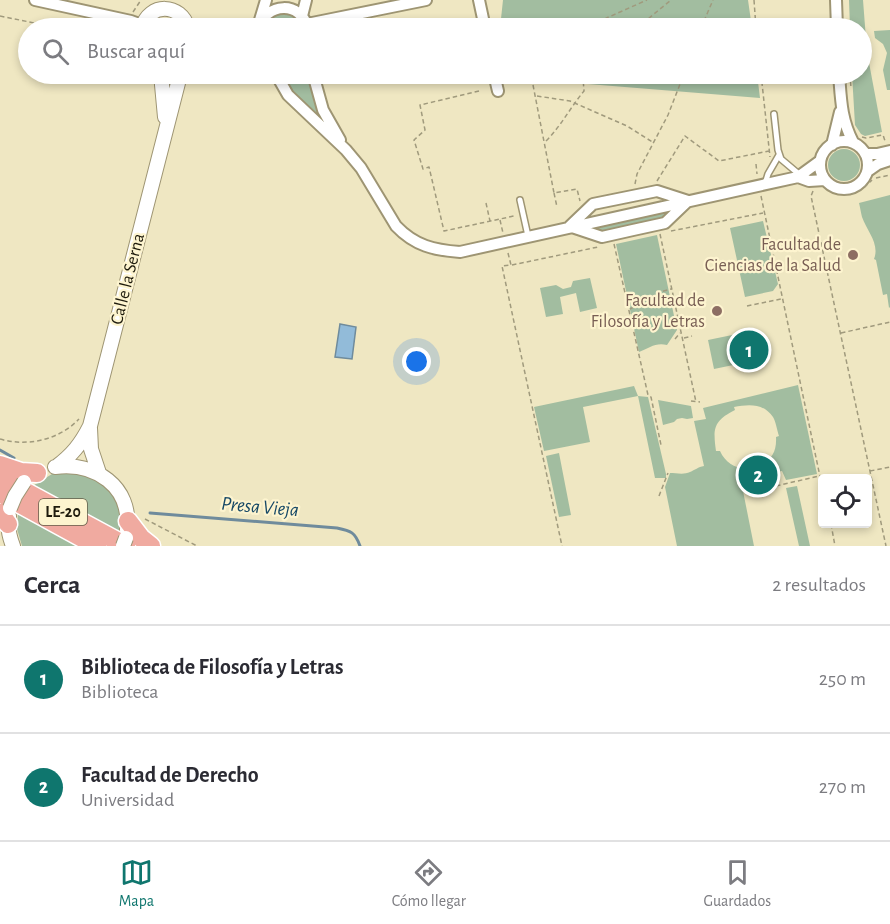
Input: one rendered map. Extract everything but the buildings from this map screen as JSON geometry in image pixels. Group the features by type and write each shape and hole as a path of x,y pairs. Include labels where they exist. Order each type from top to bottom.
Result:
{"highway":[{"path":"0,465 31,478"},
{"name":"LE-20","path":"0,478 126,538"},
{"name":"LE-20","path":"4,510 98,546"},
{"path":"126,538 141,538 151,546"}],"street":[{"path":"35,0 116,18"},
{"path":"260,18 266,0"},
{"path":"306,0 306,18"},
{"path":"332,18 426,0"},
{"path":"479,0 483,18"},
{"path":"836,0 837,18"},
{"path":"153,6 164,9 170,5 184,18"},
{"path":"262,18 272,10 288,8 296,11 302,18"},
{"name":"Calle la Serna","path":"162,84 166,131"},
{"name":"Calle la Serna","path":"56,467 69,457 83,441 178,84"},
{"path":"281,84 288,96 346,150 361,168 396,226 411,239 440,251 460,252 761,185 799,176 820,161"},
{"path":"316,84 323,110 346,150"},
{"path":"496,84 498,91"},
{"path":"799,176 837,189 853,188 865,178 868,171 868,159 846,128 841,109 840,84"},
{"path":"832,145 841,109"},
{"path":"826,184 820,161 823,153 837,141 856,139"},
{"path":"866,154 890,151"},
{"path":"868,171 890,160"},
{"path":"570,226 593,204 657,191 689,201"},
{"path":"570,226 602,237 665,223 689,201"},
{"name":"Calle la Serna","path":"88,423 91,450 99,473"},
{"path":"13,546 4,510 31,478 56,467 70,465 85,467 99,473 114,485 124,502 126,538"}],"lane":[{"path":"774,114 781,159 799,176"},
{"path":"761,185 780,154"},
{"path":"520,200 528,236"}],"path":[{"path":"137,18 134,10 141,0"},
{"path":"606,18 647,0"},
{"path":"649,18 671,0"},
{"path":"705,18 713,0"},
{"path":"754,0 755,18"},
{"path":"0,15 18,19"},
{"path":"544,143 556,131 584,91 583,84"},
{"path":"633,191 637,174 668,116 680,84"},
{"path":"762,84 770,161"},
{"path":"851,84 851,93"},
{"path":"533,85 557,207"},
{"path":"479,91 420,105 425,130 414,140 423,169 429,167 444,231 514,216"},
{"path":"462,95 463,100"},
{"path":"536,96 574,103 627,126 654,143"},
{"path":"856,139 883,135"},
{"path":"653,186 685,136 719,161 769,151"},
{"path":"756,164 820,474"},
{"path":"826,184 838,194 852,194 863,189 873,179 890,175"},
{"path":"554,193 577,189 580,202"},
{"path":"816,189 811,196 812,202 886,546"},
{"path":"486,203 490,221"},
{"path":"500,219 504,235"},
{"path":"660,234 696,402"},
{"path":"614,243 661,445"},
{"path":"507,246 511,265 502,266 562,546"},
{"path":"629,309 660,292 672,289"},
{"path":"747,306 782,299"},
{"path":"840,333 890,322"},
{"path":"675,339 681,333"},
{"path":"682,339 692,336"},
{"path":"692,401 700,402"},
{"path":"0,440 22,443 46,439 63,432 78,419 88,423"},
{"path":"870,471 890,467"},
{"path":"659,496 668,474"},
{"path":"776,486 818,476"},
{"path":"147,520 197,546"},
{"path":"832,528 835,546"}],"green space":[{"path":"503,0 748,0 751,18 501,18"},
{"path":"849,0 863,0 864,18 850,18"},
{"path":"280,12 296,18 268,18"},
{"path":"890,30 890,90 887,90 883,70 887,53 883,44 875,38 874,31"},
{"path":"872,79 882,132 865,136 855,125 853,84 872,84"},
{"path":"287,84 311,84 314,102 322,122 296,99"},
{"path":"589,84 758,84 760,98"},
{"path":"844,149 855,154 860,165 855,176 844,181 833,176 828,165 833,154"},
{"path":"890,195 889,308 887,294 883,295 874,259 874,243 862,217 859,203"},
{"path":"668,211 661,220 602,232 590,226"},
{"path":"763,221 778,284 773,291 745,297 730,228"},
{"path":"657,235 677,330 667,345 656,345 639,352 616,244"},
{"path":"590,278 597,308 580,312 576,293 560,297 563,314 546,317 540,288 556,285 563,289 571,287 573,281"},
{"path":"737,334 743,363 714,369 708,340"},
{"path":"798,385 817,474 786,480 782,471 772,473 771,469 757,472 756,468 769,460 774,452 776,437 779,436 775,421 769,412 760,407 750,405 734,407 735,410 722,418 716,426 716,451 720,451 730,464 746,469 748,474 740,476 754,546 677,546 665,487 670,473 690,472 704,466 694,421 706,419 703,408"},
{"path":"634,386 638,396 583,407 590,442 544,451 534,407"},
{"path":"638,396 648,397 666,478 655,478"},
{"path":"658,400 691,406 693,418 677,419 663,425"},
{"path":"559,453 571,515 559,517 546,456"},
{"path":"70,471 89,475 111,493 121,517 120,536 31,487 52,474"},
{"path":"797,486 810,546 799,546 786,488"},
{"path":"18,512 83,546 22,546 17,529"}],"water":[{"path":"340,324 356,327 352,359 335,357"}],"waterway":[{"name":"Presa Vieja","path":"0,450 14,458"},
{"name":"Presa Vieja","path":"150,513 337,528 352,533 360,546"}],"place":[{"name":"Facultad de Ciencias de la Salud","path":"853,255"},
{"name":"Facultad de Filosofía y Letras","path":"717,311"},
{"name":"Biblioteca de Filosofía y Letras","path":"749,350"},
{"name":"Facultad de Derecho","path":"758,475"}]}
